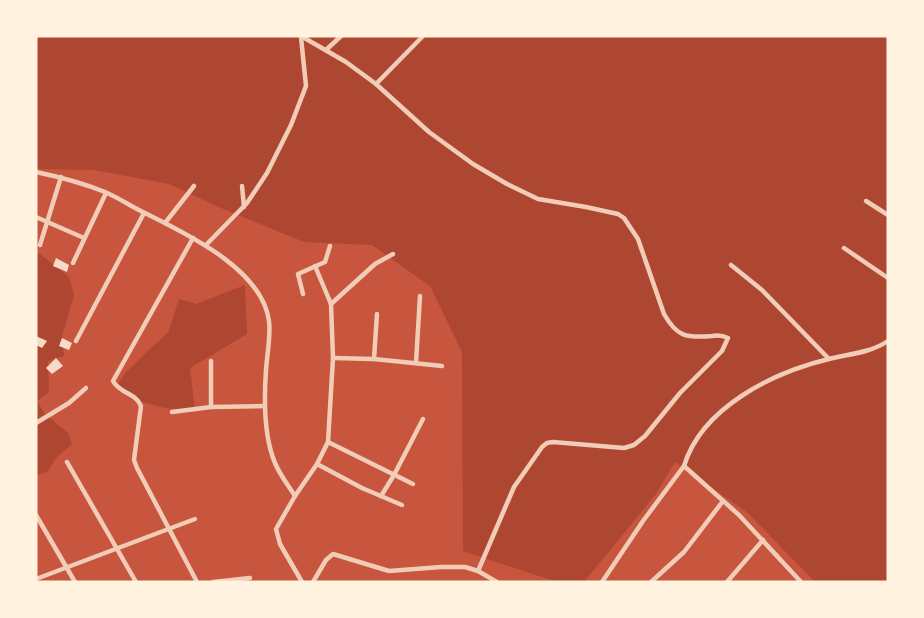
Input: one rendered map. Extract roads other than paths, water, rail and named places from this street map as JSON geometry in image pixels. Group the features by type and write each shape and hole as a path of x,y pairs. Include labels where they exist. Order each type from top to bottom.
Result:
{"street":[{"path":"326,50 341,36"},
{"path":"376,84 423,36"},
{"path":"301,37 326,50 376,84 429,132 473,164 507,184 538,199 618,214 624,218 638,239 664,314 670,325 683,335 725,336 728,339 726,345 714,360 680,393 645,436 634,445 624,448 553,442 547,443 542,447 514,487 478,571"},
{"path":"206,245 244,207 267,173 304,92 306,86 301,37"},
{"path":"36,172 106,193 193,238 224,258 256,290 267,311 269,321 265,406 266,424 274,462 294,496"},
{"path":"40,245 61,178"},
{"path":"165,223 194,186"},
{"path":"242,186 244,207"},
{"path":"73,263 106,193"},
{"path":"866,201 888,215"},
{"path":"76,341 144,213"},
{"path":"36,217 84,238"},
{"path":"193,238 113,381 115,385 140,403 134,460 197,582"},
{"path":"303,294 298,275 326,260 330,246"},
{"path":"844,248 888,278"},
{"path":"331,304 375,264 393,254"},
{"path":"731,265 762,290 829,359"},
{"path":"302,582 280,544 276,529 294,496 317,464 328,442 333,358 331,304 315,266"},
{"path":"416,362 420,296"},
{"path":"374,359 377,314"},
{"path":"602,582 642,521 684,466 687,456 698,436 735,401 774,377 829,359 864,352 888,341"},
{"path":"333,358 416,362 442,366"},
{"path":"211,361 211,407"},
{"path":"36,423 69,403 86,388"},
{"path":"172,412 211,407 265,406"},
{"path":"381,496 423,419"},
{"path":"328,442 413,484"},
{"path":"67,462 136,582"},
{"path":"317,464 402,505"},
{"path":"684,466 763,540 798,581"},
{"path":"651,582 684,552 723,501"},
{"path":"36,515 75,582"},
{"path":"36,579 196,518"},
{"path":"727,582 763,540"},
{"path":"313,582 326,560 333,554 388,571 455,566 465,567 478,571 498,582"},
{"path":"214,582 250,578"}]}
